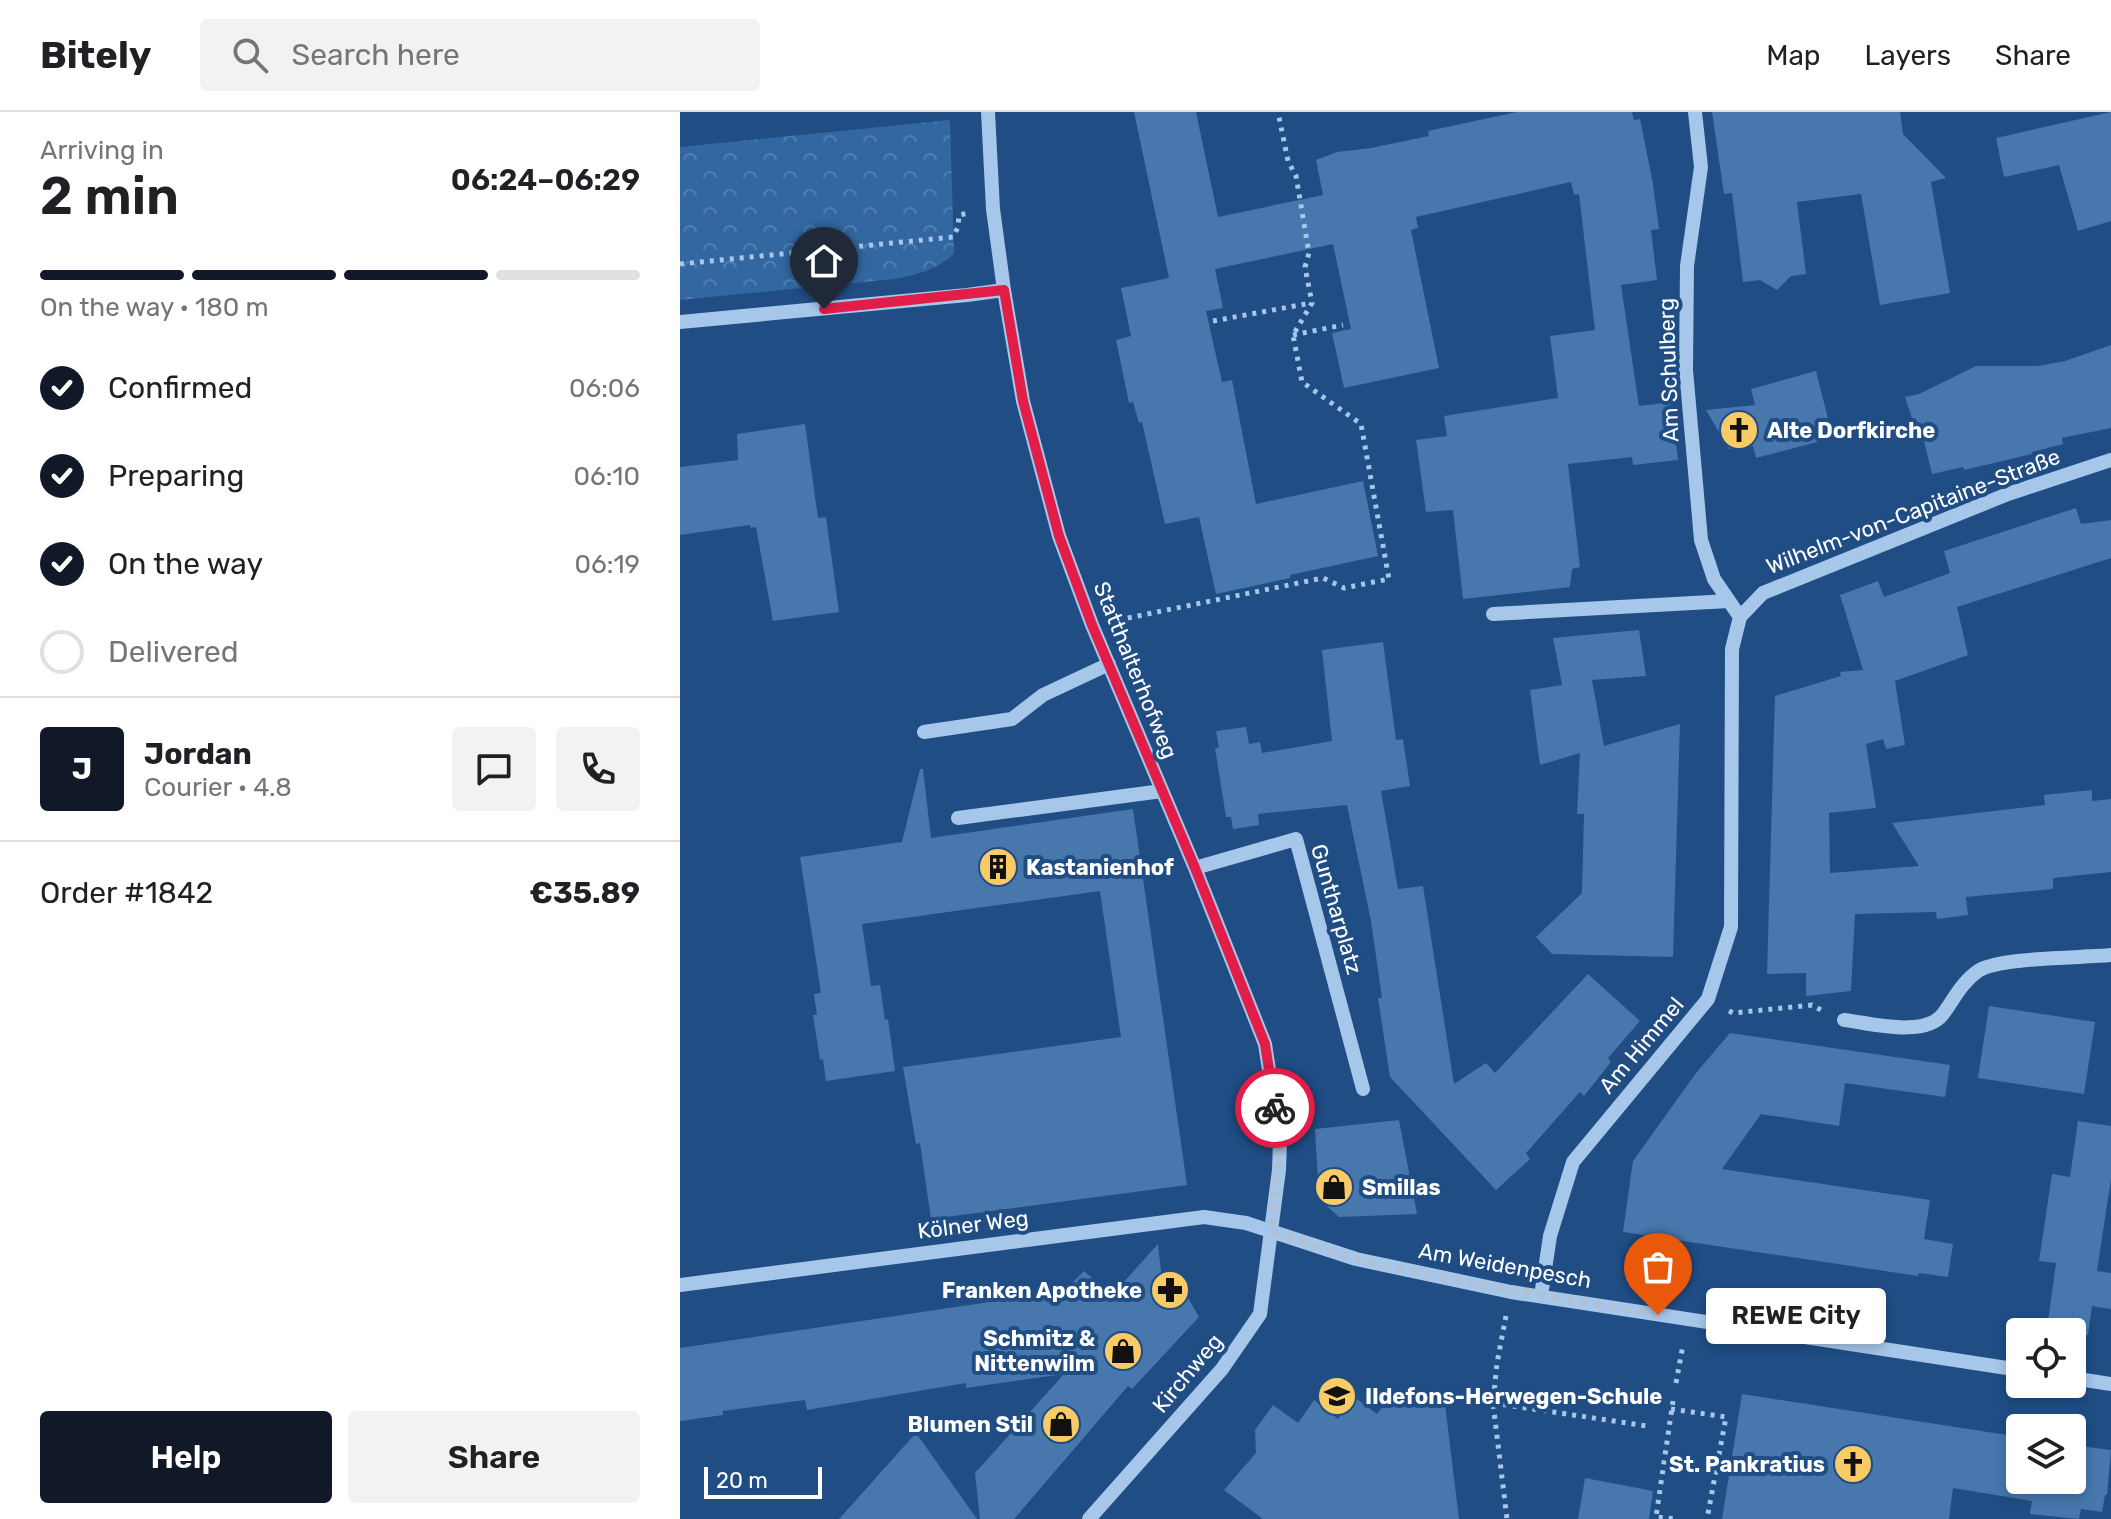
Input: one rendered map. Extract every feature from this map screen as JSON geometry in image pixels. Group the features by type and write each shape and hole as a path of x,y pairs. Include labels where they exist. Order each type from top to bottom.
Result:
{"street":[{"name":"Statthalterhofweg","path":"988,112 993,209 1004,290 1023,401 1059,536 1092,625 1195,868 1265,1044 1280,1141 1271,1232"},
{"name":"Am Schulberg","path":"1695,112 1701,167 1687,266 1686,370 1701,540 1714,579 1740,617"},
{"path":"680,322 1004,290"},
{"name":"Wilhelm-von-Capitaine-Straße","path":"1740,617 1763,593 2008,494 2111,460"},
{"path":"1493,614 1729,601"},
{"name":"Am Himmel","path":"1541,1296 1550,1236 1573,1162 1708,999 1731,927 1732,649 1740,617"},
{"path":"924,732 1012,719 1043,695 1109,664"},
{"path":"958,818 1162,791"},
{"name":"Guntharplatz","path":"1195,868 1296,839 1363,1089"},
{"path":"1844,1020 1915,1029 1941,1017 1957,991 1979,970 2003,964 2111,955"},
{"name":"Kölner Weg","path":"680,1285 1204,1217 1246,1223 1271,1232"},
{"name":"Am Weidenpesch","path":"1271,1232 1356,1259 1511,1292 2006,1368"},
{"name":"Kirchweg","path":"1089,1519 1222,1369 1260,1314 1271,1232"},
{"path":"2086,1380 2111,1384"}],"path":[{"path":"1092,625 1323,578 1344,588 1389,579 1361,424 1302,382 1293,335 1312,303 1305,267 1309,253 1296,176 1288,161 1278,112"},
{"path":"680,264 953,237 959,215 993,209"},
{"path":"1213,321 1312,303"},
{"path":"1293,335 1343,325"},
{"path":"1708,999 1733,1013 1812,1005 1844,1020"},
{"path":"1507,1519 1493,1403 1497,1363 1511,1292"},
{"path":"1676,1383 1687,1320"},
{"path":"1673,1401 1666,1428 1656,1517 1677,1519"},
{"path":"1493,1403 1647,1426"},
{"path":"1671,1409 1726,1417 1707,1519"}],"green space":[{"path":"950,120 954,254 940,264 895,279 680,300 680,147"}],"building":[{"path":"1134,112 1196,112 1218,217 1323,195 1316,160 1337,152 1429,136 1428,131 1517,112 1632,112 1634,120 1640,119 1653,184 1659,229 1651,230 1657,280 1621,285 1639,406 1671,402 1678,460 1633,465 1632,457 1568,464 1580,567 1572,569 1570,587 1463,599 1453,510 1426,512 1416,440 1447,436 1444,416 1558,398 1550,336 1595,330 1579,194 1574,195 1571,182 1416,217 1418,228 1411,230 1439,368 1344,388 1332,333 1351,329 1333,244 1215,269 1223,308 1206,311 1222,382 1232,380 1256,504 1363,481 1378,556 1216,594 1199,517 1165,524 1142,422 1139,423 1133,402 1129,403 1116,340 1131,336 1121,288 1169,278"},
{"path":"1712,112 1900,112 1903,134 1946,178 1931,182 1950,293 1880,305 1861,194 1797,202 1806,274 1791,276 1777,290 1760,280 1743,282 1732,193 1724,194"},
{"path":"2111,112 2111,221 2078,231 2059,165 2004,177 1996,138"},
{"path":"2111,345 2111,428 2062,438 2063,444 2032,454 1932,474 1924,441 1920,442 1905,397 1919,394 1976,366 2038,366 2065,361"},
{"path":"1816,371 1833,438 1756,458 1753,446 1729,449 1706,410 1755,405 1751,389"},
{"path":"805,424 818,518 826,517 839,612 773,621 756,527 751,528 750,525 680,535 680,467 738,460 737,434"},
{"path":"2076,508 2081,524 2111,520 2111,558 1957,607 1968,655 1895,681 1905,745 1886,749 1883,739 1866,744 1876,808 1829,813 1830,873 1919,866 1892,823 2045,805 2044,795 2092,790 2092,801 2111,799 2111,872 2053,878 2053,889 1966,897 1968,915 1937,919 1936,912 1855,914 1851,991 1806,996 1806,973 1767,974 1775,696 1841,676 1840,672 1863,670 1840,595 1878,581 1884,597 1950,573 1944,551"},
{"path":"1639,630 1646,676 1592,680 1604,746 1680,724 1673,957 1552,954 1536,937 1582,893 1584,814 1577,814 1580,753 1540,765 1530,690 1562,685 1553,638"},
{"path":"1383,642 1396,740 1403,739 1410,786 1381,791 1398,889 1423,886 1454,1084 1486,1063 1495,1073 1588,974 1640,1021 1608,1058 1611,1062 1584,1096 1580,1092 1526,1153 1530,1159 1496,1190 1390,1077 1371,921 1347,805 1258,814 1259,825 1233,829 1231,817 1226,817 1215,748 1219,748 1216,731 1246,727 1249,744 1260,742 1262,753 1332,741 1322,650"},
{"path":"920,769 923,769 931,838 1133,809 1187,1185 931,1219 920,1143 916,1144 903,1067 1121,1037 1100,891 862,924 871,986 880,985 895,1071 826,1081 813,1015 817,1015 814,994 821,993 800,857 902,842"},
{"path":"1989,1006 2095,1022 2084,1094 1978,1078"},
{"path":"1730,1033 1950,1065 1945,1097 1845,1083 1839,1126 1761,1114 1722,1169 1930,1200 1924,1239 1953,1244 1948,1277 1919,1273 1918,1276 1623,1232 1633,1161 1696,1073"},
{"path":"1399,1120 1417,1214 1339,1217 1319,1199 1315,1129"},
{"path":"2078,1121 2111,1126 2111,1179 2097,1271 2111,1273 2111,1309 2092,1306 2088,1335 2086,1318 2048,1318 2056,1263 2039,1261 2052,1174 2070,1177"},
{"path":"1158,1244 1161,1272 1187,1296 1199,1317 1132,1389 1128,1386 1014,1519 980,1519 975,1473 1064,1374 966,1388 966,1383 807,1410 805,1400 723,1411 723,1415 680,1421 680,1348 1029,1296 1028,1292 1068,1287 1084,1271 1112,1295"},
{"path":"1395,1391 1416,1408 1445,1404 1459,1519 1263,1519 1224,1490 1256,1453 1255,1430 1273,1405 1298,1423 1314,1400 1338,1419 1353,1396 1377,1414"},
{"name":"St. Pankratius","path":"1742,1394 2006,1435 2006,1494 2086,1494 2086,1447 2111,1450 2107,1495 2102,1512 2081,1509 2079,1519 2030,1514 2032,1501 1953,1488 1949,1519 1722,1519"},
{"path":"916,1433 977,1519 839,1519"},
{"name":"St. Pankratius","path":"1585,1478 1653,1491 1649,1519 1578,1519"}],"way so far":[{"path":"1275,1108 1280,1141 1271,1232 1356,1259 1449,1279 1658,1315"}],"place":[{"name":"Alte Dorfkirche","path":"1739,430"},
{"name":"Kastanienhof","path":"998,867"},
{"name":"Smillas","path":"1334,1187"},
{"name":"Franken Apotheke","path":"1170,1290"},
{"name":"REWE City","path":"1658,1315"},
{"name":"Schmitz & Nittenwilm","path":"1123,1351"},
{"name":"Ildefons-Herwegen-Schule","path":"1337,1396"},
{"name":"Blumen Stil","path":"1061,1424"},
{"name":"St. Pankratius","path":"1853,1464"}],"route":[{"path":"824,309 1004,290 1023,401 1059,536 1092,625 1195,868 1265,1044 1275,1108"}]}
